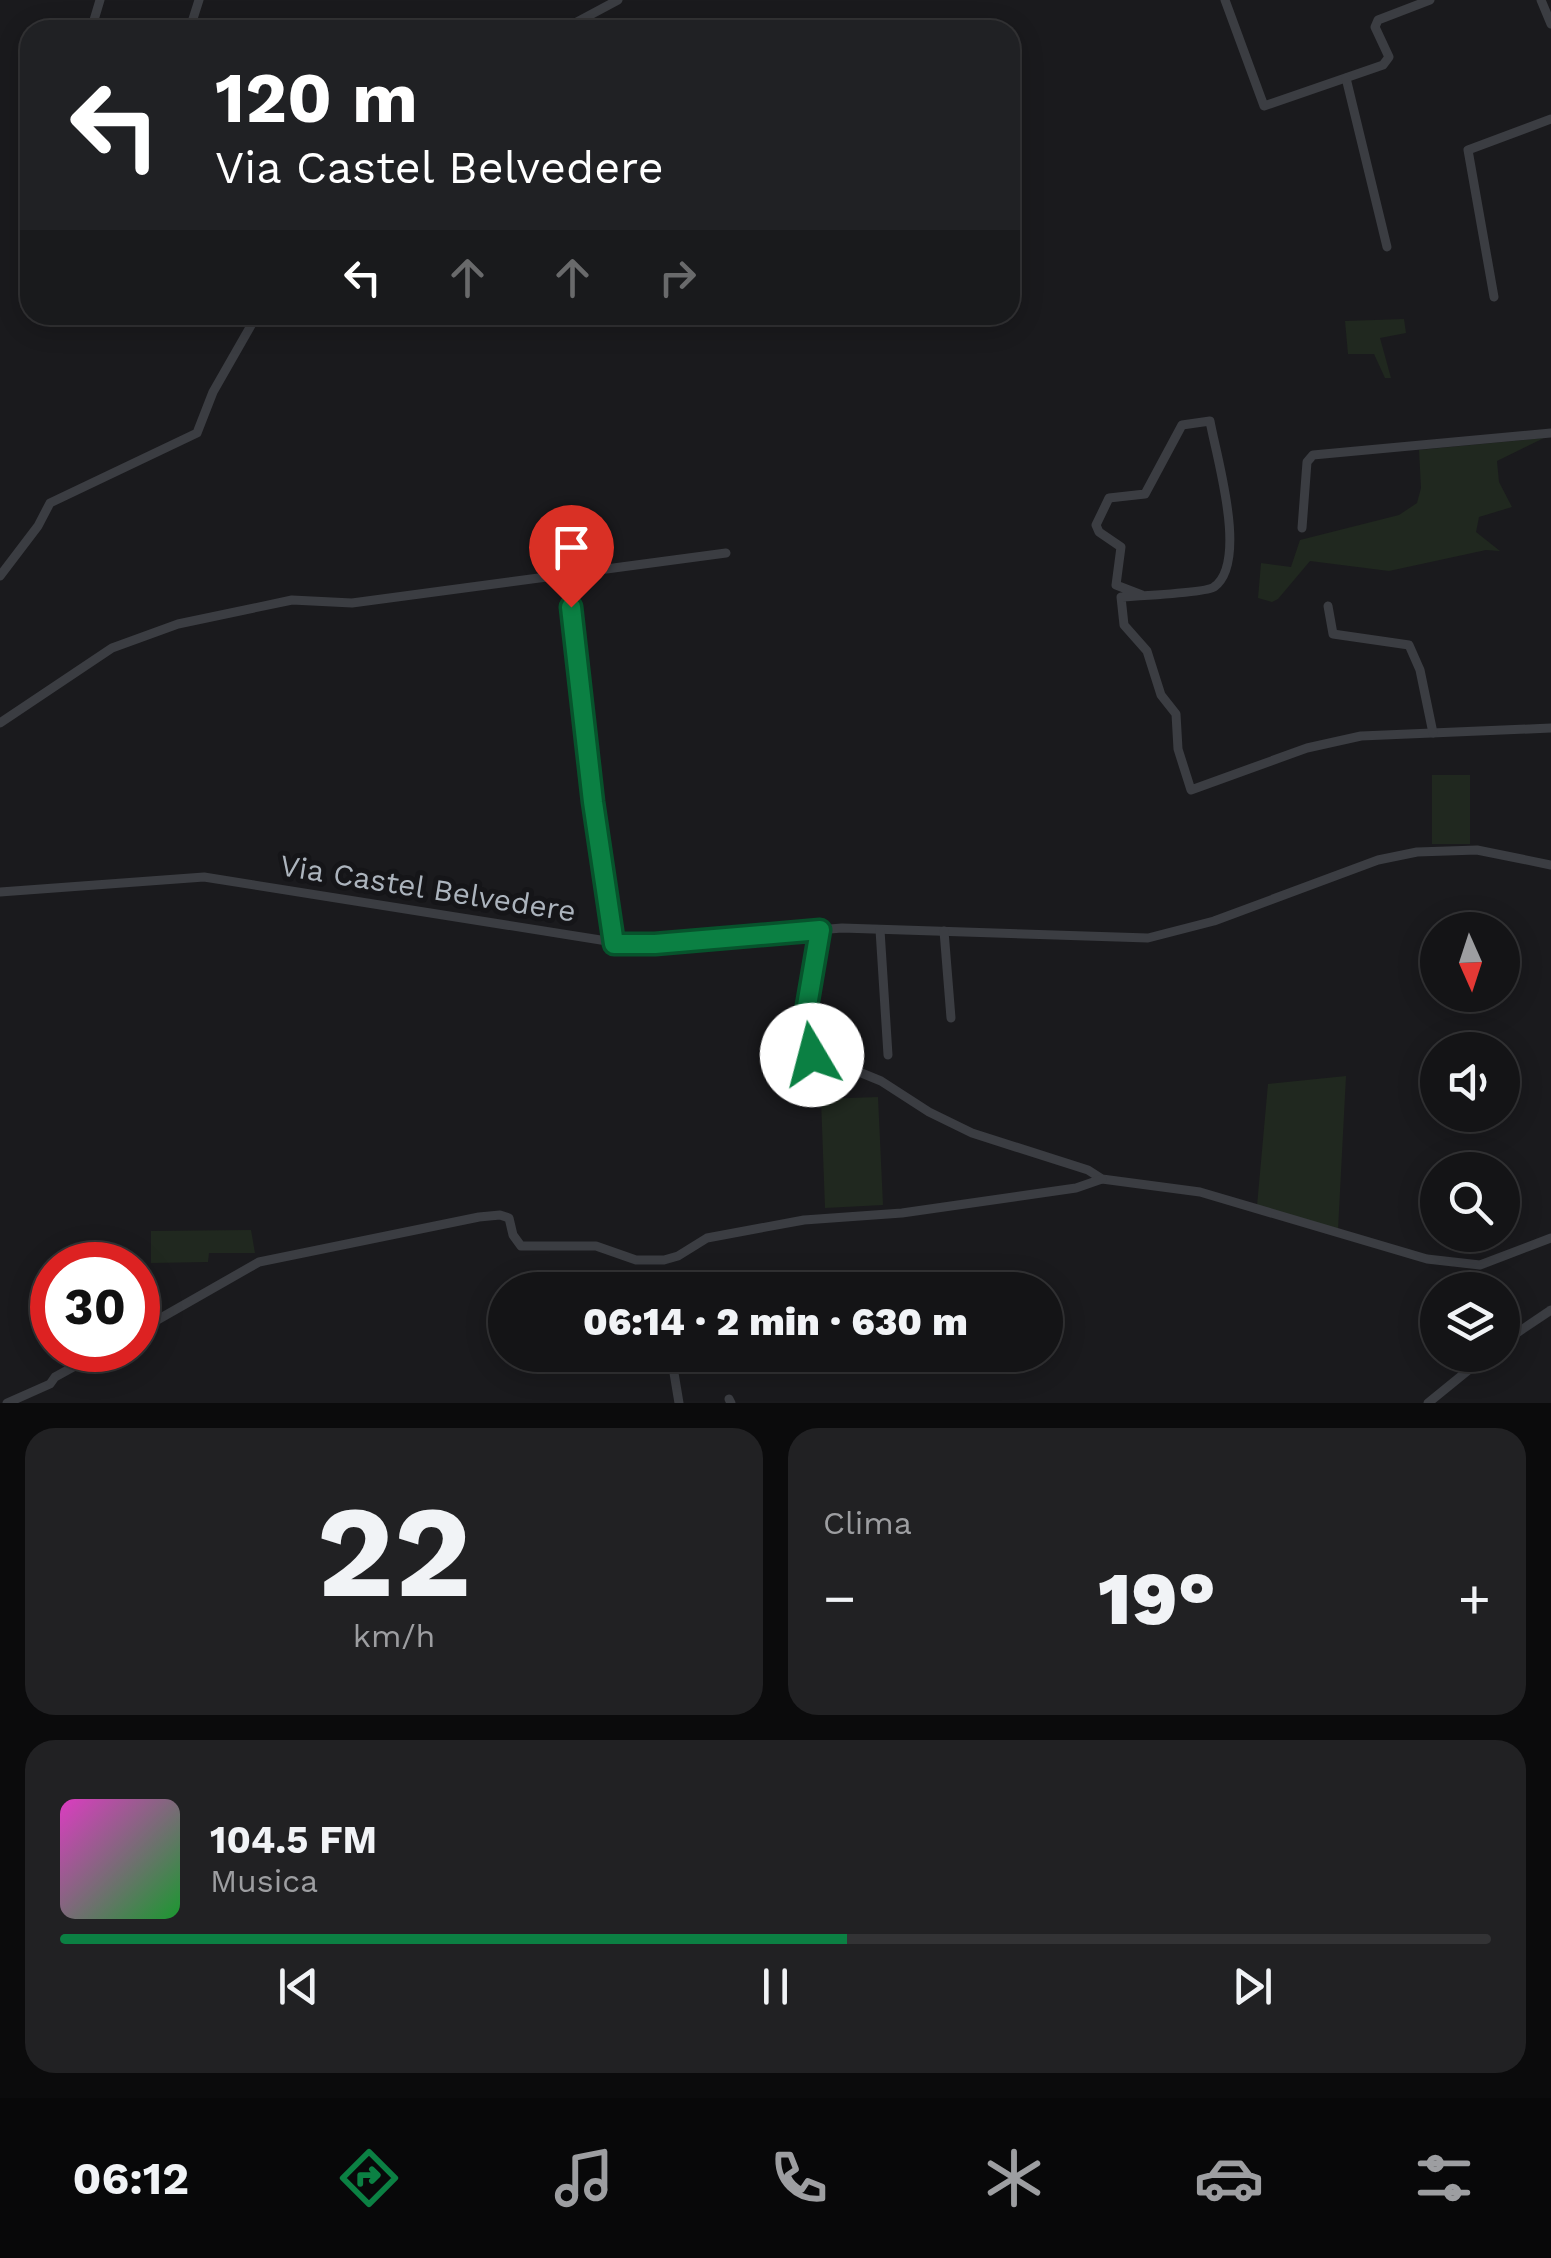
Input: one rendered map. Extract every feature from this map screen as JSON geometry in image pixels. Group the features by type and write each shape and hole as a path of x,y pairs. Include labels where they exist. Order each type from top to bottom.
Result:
{"street":[{"path":"581,20 618,0"},
{"path":"1226,0 1264,106 1388,61 1376,26 1378,20 1430,0"},
{"path":"1541,0 1551,24"},
{"path":"1346,78 1387,247"},
{"path":"1494,296 1468,150 1551,119"},
{"path":"0,576 32,536 50,503 197,433 214,392 251,325"},
{"path":"1142,595 1116,586 1121,546 1099,532 1096,524 1109,498 1145,494 1182,425 1210,421 1231,522 1220,578 1208,590 1121,597 1124,625 1147,650 1161,695 1176,714 1178,749 1192,790 1340,739 1378,734 1551,728"},
{"path":"1302,528 1307,462 1313,455 1551,433"},
{"path":"0,723 112,648 178,624 292,600 352,602 726,553"},
{"path":"577,575 571,620 614,944"},
{"path":"1328,606 1333,634 1408,646 1420,670 1433,733"},
{"name":"Via Castel Belvedere","path":"0,892 204,877 614,944 820,930 1148,938 1228,916 1378,860 1417,852 1477,850 1551,865"},
{"path":"820,930 801,1041 803,1049 881,1081 962,1128 1088,1170 1102,1179 1200,1192 1427,1259 1480,1265 1551,1238"},
{"path":"880,930 888,1056"},
{"path":"944,931 951,1018"},
{"path":"160,1319 260,1262 479,1217 509,1218 513,1235 522,1246 596,1246 622,1257 650,1261 678,1256 707,1238 784,1224 1076,1188 1102,1179"},
{"path":"1520,1331 1551,1310"},
{"path":"7,1403 50,1384 66,1372"},
{"path":"675,1372 680,1403"},
{"path":"1428,1403 1466,1372"}],"shaded area":[{"path":"1404,319 1406,333 1380,338 1391,378 1385,378 1374,354 1348,354 1345,321"},
{"path":"1544,438 1497,461 1499,482 1512,507 1479,517 1476,532 1500,551 1486,550 1389,571 1310,561 1278,599 1272,602 1258,598 1261,563 1291,567 1300,540 1399,515 1417,503 1421,488 1419,450"},
{"path":"1432,775 1470,775 1470,844 1432,844"},
{"path":"1346,1076 1338,1230 1257,1206 1268,1084"},
{"path":"878,1097 883,1205 825,1208 821,1099"},
{"path":"251,1230 255,1253 209,1253 208,1262 160,1263 160,1242 151,1242 151,1231"}],"route":[{"path":"571,607 614,944 820,930 801,1041 803,1049 812,1055"}]}
